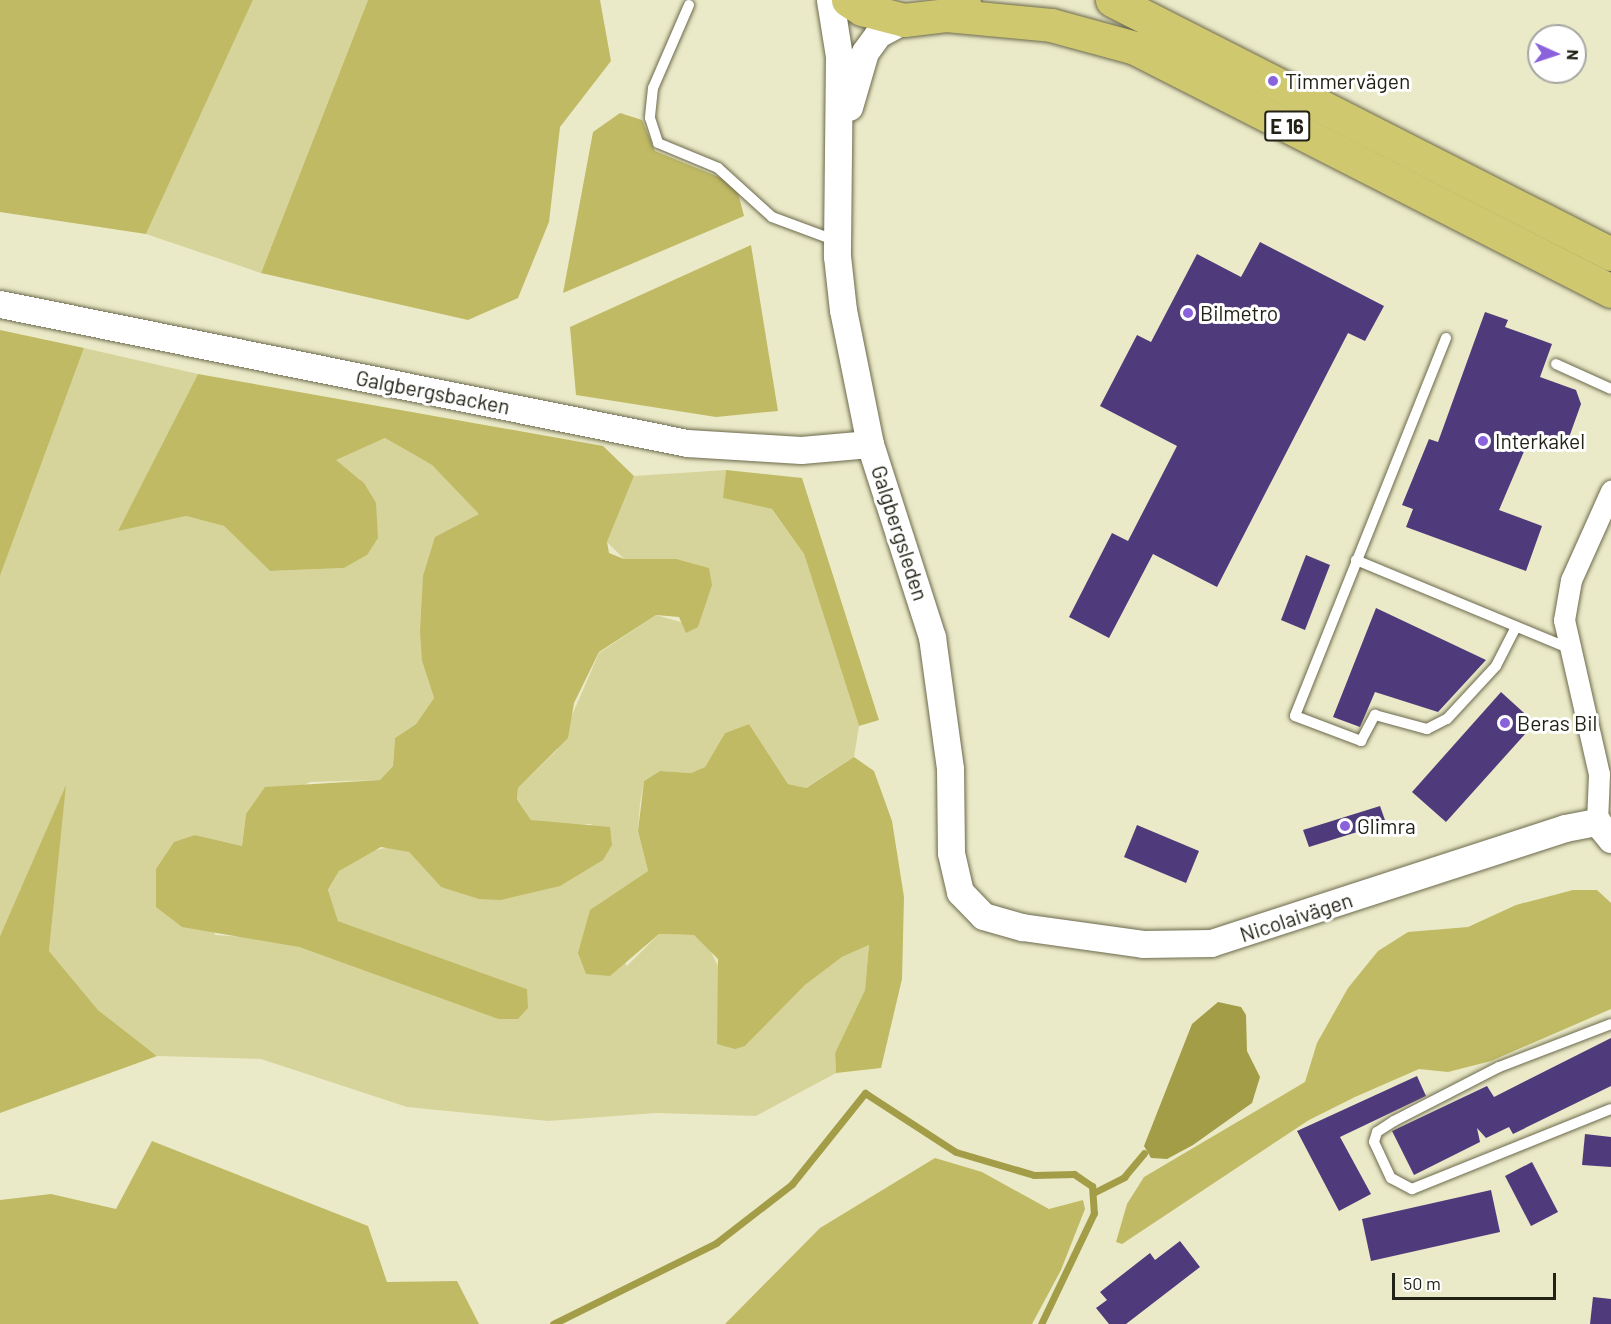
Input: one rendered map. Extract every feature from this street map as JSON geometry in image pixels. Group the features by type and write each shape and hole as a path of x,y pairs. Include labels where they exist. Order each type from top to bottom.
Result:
{"highway":[{"name":"E 16","path":"848,0 876,15 904,20 959,8 1051,25 1135,48 1611,291"},
{"name":"E 16","path":"1112,0 1611,254"}],"street":[{"name":"Galgbergsleden","path":"831,0 841,138 837,241 843,310 870,444 932,637 950,770 951,853 960,892 987,917"},
{"name":"Galgbergsleden","path":"841,138 865,52 878,34 904,20"},
{"name":"Galgbergsbacken","path":"0,304 687,443 801,450 870,444"},
{"path":"1604,830 1599,774 1568,648 1565,600 1611,491"},
{"name":"Nicolaivägen","path":"987,917 1022,927 1143,944 1211,943 1604,830"}],"lane":[{"path":"689,5 653,88 650,118 658,143 718,168 772,217 837,241"},
{"path":"1446,339 1295,716 1361,741 1375,715 1427,729 1447,719 1496,666 1516,627"},
{"path":"1556,364 1611,388"},
{"path":"1356,560 1568,648"},
{"path":"1611,1024 1499,1068 1394,1121 1377,1132 1374,1142 1391,1178 1412,1189 1611,1109"}],"shaded area":[{"path":"0,0 253,0 146,234 0,212"},
{"path":"253,0 368,0 261,273 146,234"},
{"path":"368,0 600,0 611,61 560,127 549,222 518,298 468,320 261,273"},
{"path":"620,113 642,120 655,151 726,180 738,193 744,216 563,293 593,132"},
{"path":"751,245 778,411 716,417 576,395 570,327"},
{"path":"0,330 84,348 0,576"},
{"path":"84,348 198,374 119,530 186,516 224,526 270,571 344,568 367,555 361,480 335,460 385,438 432,465 480,514 422,661 434,698 416,724 395,738 393,766 380,780 310,782 246,814 242,846 195,835 215,935 263,938 299,947 498,1019 527,989 338,921 328,891 339,871 362,853 394,846 409,852 441,887 501,900 592,824 561,826 531,820 517,798 518,788 557,750 599,653 656,615 698,627 703,608 641,560 624,559 607,542 634,476 726,470 724,498 772,509 804,554 859,726 854,757 805,788 788,784 749,724 725,733 705,767 691,773 660,771 644,781 638,831 648,871 591,910 627,966 659,934 694,935 708,946 720,970 717,1044 745,1046 805,985 842,957 869,945 865,990 835,1053 836,1073 756,1116 656,1113 548,1121 407,1107 261,1059 157,1056 98,1010 49,951 65,788 0,936 0,576"},
{"path":"198,374 603,446 634,476 607,542 609,553 624,559 676,559 709,568 712,585 698,627 686,633 679,617 656,615 599,652 574,703 568,738 518,788 517,799 531,820 610,827 612,845 603,860 560,886 501,900 479,899 441,887 409,852 381,847 339,871 328,890 338,921 527,989 528,1008 518,1019 498,1019 299,947 182,927 156,907 156,869 174,842 195,835 242,846 246,814 265,787 380,780 393,766 395,738 416,724 434,698 422,661 420,631 423,576 435,537 479,514 432,465 385,438 336,460 364,483 376,503 378,538 367,555 344,568 270,571 224,526 186,516 118,531"},
{"path":"726,470 802,478 879,720 859,726 804,554 772,509 723,498"},
{"path":"749,724 788,784 806,788 854,757 874,771 892,821 904,897 902,979 881,1068 836,1073 835,1053 865,990 869,945 842,957 805,985 745,1046 735,1049 717,1044 718,959 694,935 659,934 610,976 586,974 578,953 590,910 648,871 638,831 644,781 660,771 691,773 705,767 725,733"},
{"path":"66,785 49,951 98,1010 157,1056 0,1113 0,936"},
{"path":"1573,890 1597,890 1611,903 1611,1009 1491,1061 1448,1072 1419,1069 1355,1097 1309,1120 1122,1244 1116,1242 1127,1204 1144,1177 1305,1082 1317,1043 1348,988 1378,951 1408,932 1468,927 1516,905"},
{"path":"1218,1002 1241,1007 1246,1015 1247,1051 1260,1077 1252,1103 1193,1145 1167,1159 1151,1158 1144,1146 1192,1024"},
{"path":"152,1141 368,1226 387,1282 457,1281 479,1324 0,1324 0,1200 51,1194 116,1209"},
{"path":"935,1158 982,1172 1049,1209 1083,1200 1085,1209 1061,1270 1032,1324 725,1324 820,1228"}],"building":[{"path":"1260,242 1384,306 1365,341 1348,333 1217,587 1153,554 1109,638 1069,617 1112,533 1128,541 1177,446 1100,406 1137,335 1151,342 1197,254 1241,277"},
{"name":"Interkakel","path":"1485,312 1508,320 1505,327 1552,344 1540,377 1576,390 1581,404 1567,443 1559,446 1531,435 1499,510 1542,526 1526,571 1406,527 1413,509 1402,505 1429,439 1438,442"},
{"path":"1306,555 1330,565 1305,630 1281,620"},
{"path":"1376,608 1486,660 1438,712 1375,692 1360,727 1333,717"},
{"path":"1501,692 1535,723 1446,822 1412,792"},
{"name":"Glimra","path":"1380,806 1386,823 1309,847 1303,830"},
{"path":"1137,825 1199,851 1186,883 1124,857"},
{"path":"1611,1038 1611,1086 1513,1134 1509,1127 1486,1138 1477,1128 1480,1142 1414,1175 1392,1131 1487,1086 1494,1097"},
{"path":"1417,1076 1426,1096 1340,1137 1371,1194 1339,1211 1297,1131"},
{"path":"1585,1134 1611,1137 1611,1167 1582,1165"},
{"path":"1532,1162 1558,1212 1531,1226 1505,1176"},
{"path":"1491,1190 1500,1232 1371,1261 1362,1219"},
{"path":"1180,1241 1200,1267 1126,1324 1109,1324 1096,1308 1107,1300 1100,1292 1150,1253 1155,1260"},
{"path":"1593,1297 1611,1299 1611,1324 1590,1324"}],"waterway":[{"path":"553,1324 716,1243 792,1184 865,1093 956,1152 1034,1175 1074,1174 1092,1186 1094,1213 1041,1324"},
{"path":"1095,1192 1124,1177 1144,1153"}],"place":[{"name":"Timmervägen","path":"1273,81"},
{"name":"Bilmetro","path":"1188,313"},
{"name":"Interkakel","path":"1483,441"},
{"name":"Beras Bil","path":"1505,723"},
{"name":"Glimra","path":"1345,826"}]}
